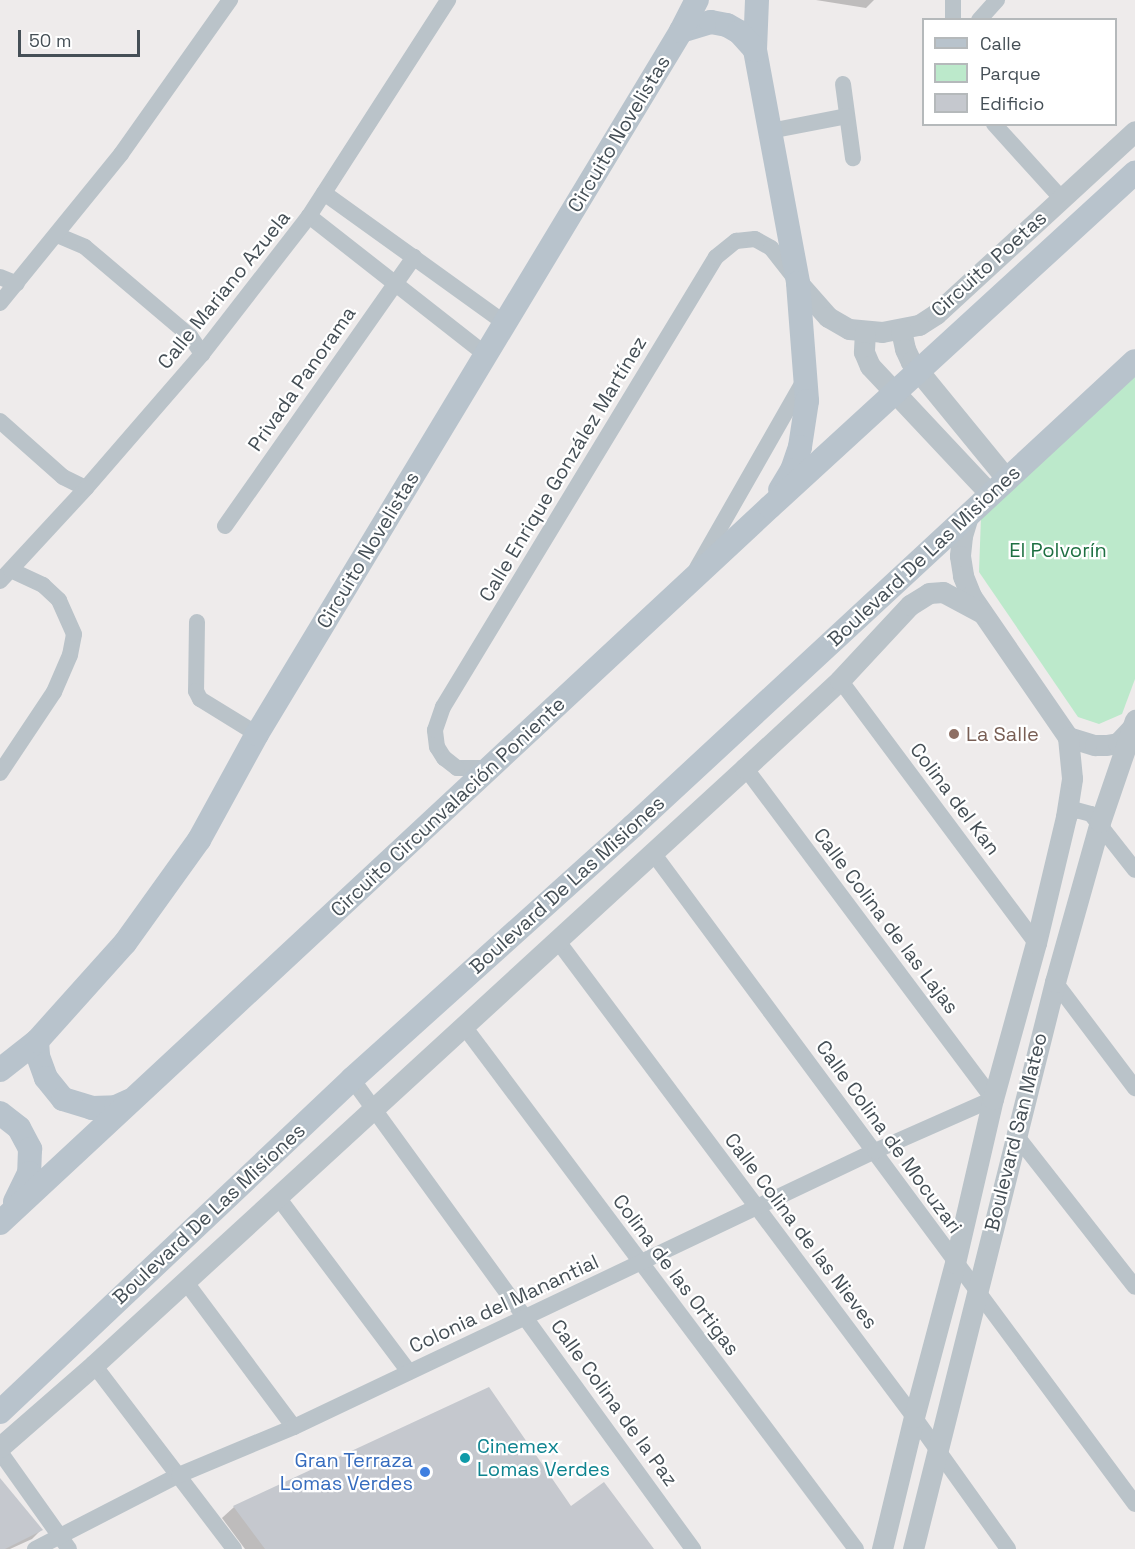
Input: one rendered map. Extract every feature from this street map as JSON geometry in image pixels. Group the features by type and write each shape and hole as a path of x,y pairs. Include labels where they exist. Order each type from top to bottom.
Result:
{"main road":[{"name":"Circuito Novelistas","path":"0,1070 37,1041 125,943 199,840 257,734 681,31 697,0"},
{"path":"757,0 755,50 798,283 807,401 800,447 792,470 770,507"},
{"path":"681,31 711,22 727,25 739,32 755,50"},
{"name":"Circuito Circunvalación Poniente","path":"3,1220 770,507 1135,173"},
{"name":"Boulevard De Las Misiones","path":"0,1412 352,1079 642,818 1135,361"},
{"path":"37,1041 38,1056 46,1078 63,1099 82,1107 104,1109 137,1097"},
{"path":"0,1113 19,1128 30,1149 29,1173 3,1220"}],"street":[{"path":"0,303 121,154 230,0"},
{"name":"Calle Mariano Azuela","path":"5,575 86,488 202,354 309,216 448,0"},
{"path":"953,0 953,18"},
{"path":"982,18 997,0"},
{"path":"843,84 853,158"},
{"path":"770,131 847,116"},
{"path":"996,126 1062,199"},
{"name":"Circuito Poetas","path":"798,283 828,317 849,329 865,332 901,330 919,325 936,314 1135,130"},
{"path":"324,193 505,323"},
{"path":"309,216 486,355"},
{"path":"57,235 85,247 190,336 202,354"},
{"name":"Calle Enrique González Martínez","path":"489,768 457,768 444,758 437,747 435,730 443,707 716,257 736,241 755,239 771,248 798,283"},
{"name":"Privada Panorama","path":"225,526 414,257"},
{"path":"0,277 17,284"},
{"path":"901,330 905,349 918,371 998,486"},
{"path":"865,332 864,352 870,366 998,486"},
{"path":"687,584 806,376"},
{"path":"0,421 63,477 86,488"},
{"path":"968,516 962,536 960,556 963,576 971,596 1068,737 1095,745 1118,743 1133,724"},
{"path":"0,773 54,692 70,655 74,634 59,600 43,585 5,575"},
{"name":"Boulevard De Las Misiones","path":"0,1447 94,1365 745,768 840,680 910,605 929,593 943,592 953,595 982,613"},
{"path":"197,622 196,692 200,699 257,734"},
{"name":"Colina del Kan","path":"840,680 1036,942"},
{"name":"Boulevard San Mateo","path":"913,1549 1015,1134 1055,982 1100,822 1133,724"},
{"name":"Boulevard San Mateo","path":"882,1549 955,1263 993,1099 1036,942 1066,817 1072,778 1068,737"},
{"name":"Calle Colina de las Lajas","path":"745,768 993,1099"},
{"path":"1066,817 1076,810 1083,810 1100,822 1135,870"},
{"name":"Calle Colina de Mocuzari","path":"653,853 1135,1504"},
{"name":"Calle Colina de las Nieves","path":"557,940 914,1417 1008,1549"},
{"path":"1055,982 1135,1088"},
{"name":"Colina de las Ortigas","path":"463,1025 856,1549"},
{"name":"Calle Colina de la Paz","path":"352,1079 526,1315 693,1549"},
{"name":"Colonia del Manantial","path":"34,1549 64,1543 179,1475 294,1426 875,1151 993,1099"},
{"path":"1015,1134 1135,1287"},
{"path":"277,1196 409,1372"},
{"path":"185,1281 294,1426"},
{"path":"94,1365 234,1549"},
{"path":"0,1452 64,1543"}],"green space":[{"name":"El Polvorín","path":"1135,372 1135,679 1122,714 1099,724 1078,717 979,572 981,517"}],"building":[{"name":"Gran Terraza Lomas Verdes","path":"489,1387 571,1506 604,1482 654,1549 265,1549 233,1506"},
{"path":"0,1478 43,1530 5,1549 0,1549"}],"place":[{"name":"La Salle","path":"954,734"},
{"name":"Cinemex Lomas Verdes","path":"465,1458"},
{"name":"Gran Terraza Lomas Verdes","path":"425,1472"}]}
